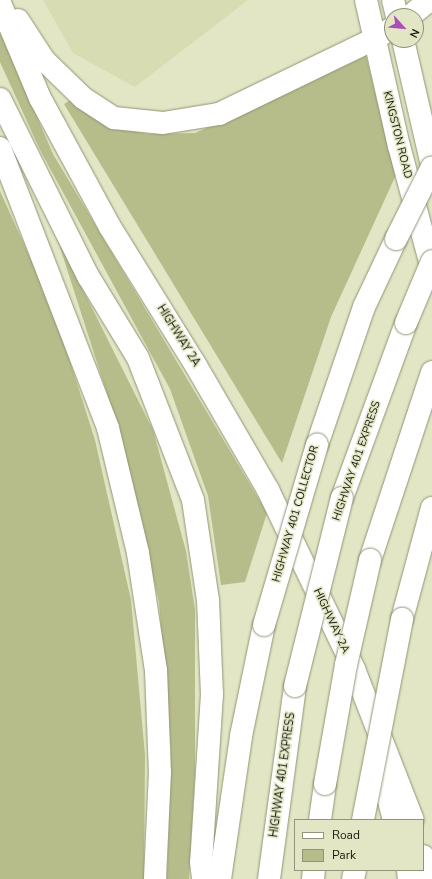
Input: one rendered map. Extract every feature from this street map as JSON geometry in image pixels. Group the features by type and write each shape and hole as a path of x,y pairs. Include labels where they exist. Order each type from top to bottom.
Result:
{"main road":[{"path":"7,0 44,60 83,98 114,118 163,123 219,114 383,33"},
{"name":"KINGSTON ROAD","path":"366,0 383,33 432,269"},
{"path":"420,8 430,0"},
{"name":"HIGHWAY 2A","path":"0,3 40,98 110,227 195,364 268,490 354,669"},
{"path":"405,48 432,167"},
{"path":"0,99 88,276 138,358 193,500 208,600 212,694 201,862 203,879"},
{"path":"0,148 108,428 138,553 156,670 160,772 155,879"},
{"name":"HIGHWAY 401 COLLECTOR","path":"220,879 241,736 264,625 317,445 364,307 432,167"},
{"name":"HIGHWAY 401 EXPRESS","path":"269,879 296,686 342,498 406,323 432,262"},
{"path":"320,819 346,666 370,560 431,375"},
{"path":"363,819 402,619 432,508"},
{"path":"354,669 394,819"},
{"path":"354,669 413,819"},
{"path":"424,860 429,879"}],"shaded area":[{"path":"43,0 248,0 135,87 73,53"}],"green space":[{"path":"0,32 53,154 267,513 245,582 221,585 208,496 170,389 40,150 0,62"},
{"path":"366,56 396,175 331,317 282,463 64,104 72,99 114,125 147,134 195,133"},
{"path":"0,191 54,311 95,440 131,600 145,755 144,879 0,879"},
{"path":"57,238 153,430 186,551 195,610 195,775 189,879 167,879 171,751 159,602 120,434"}]}
